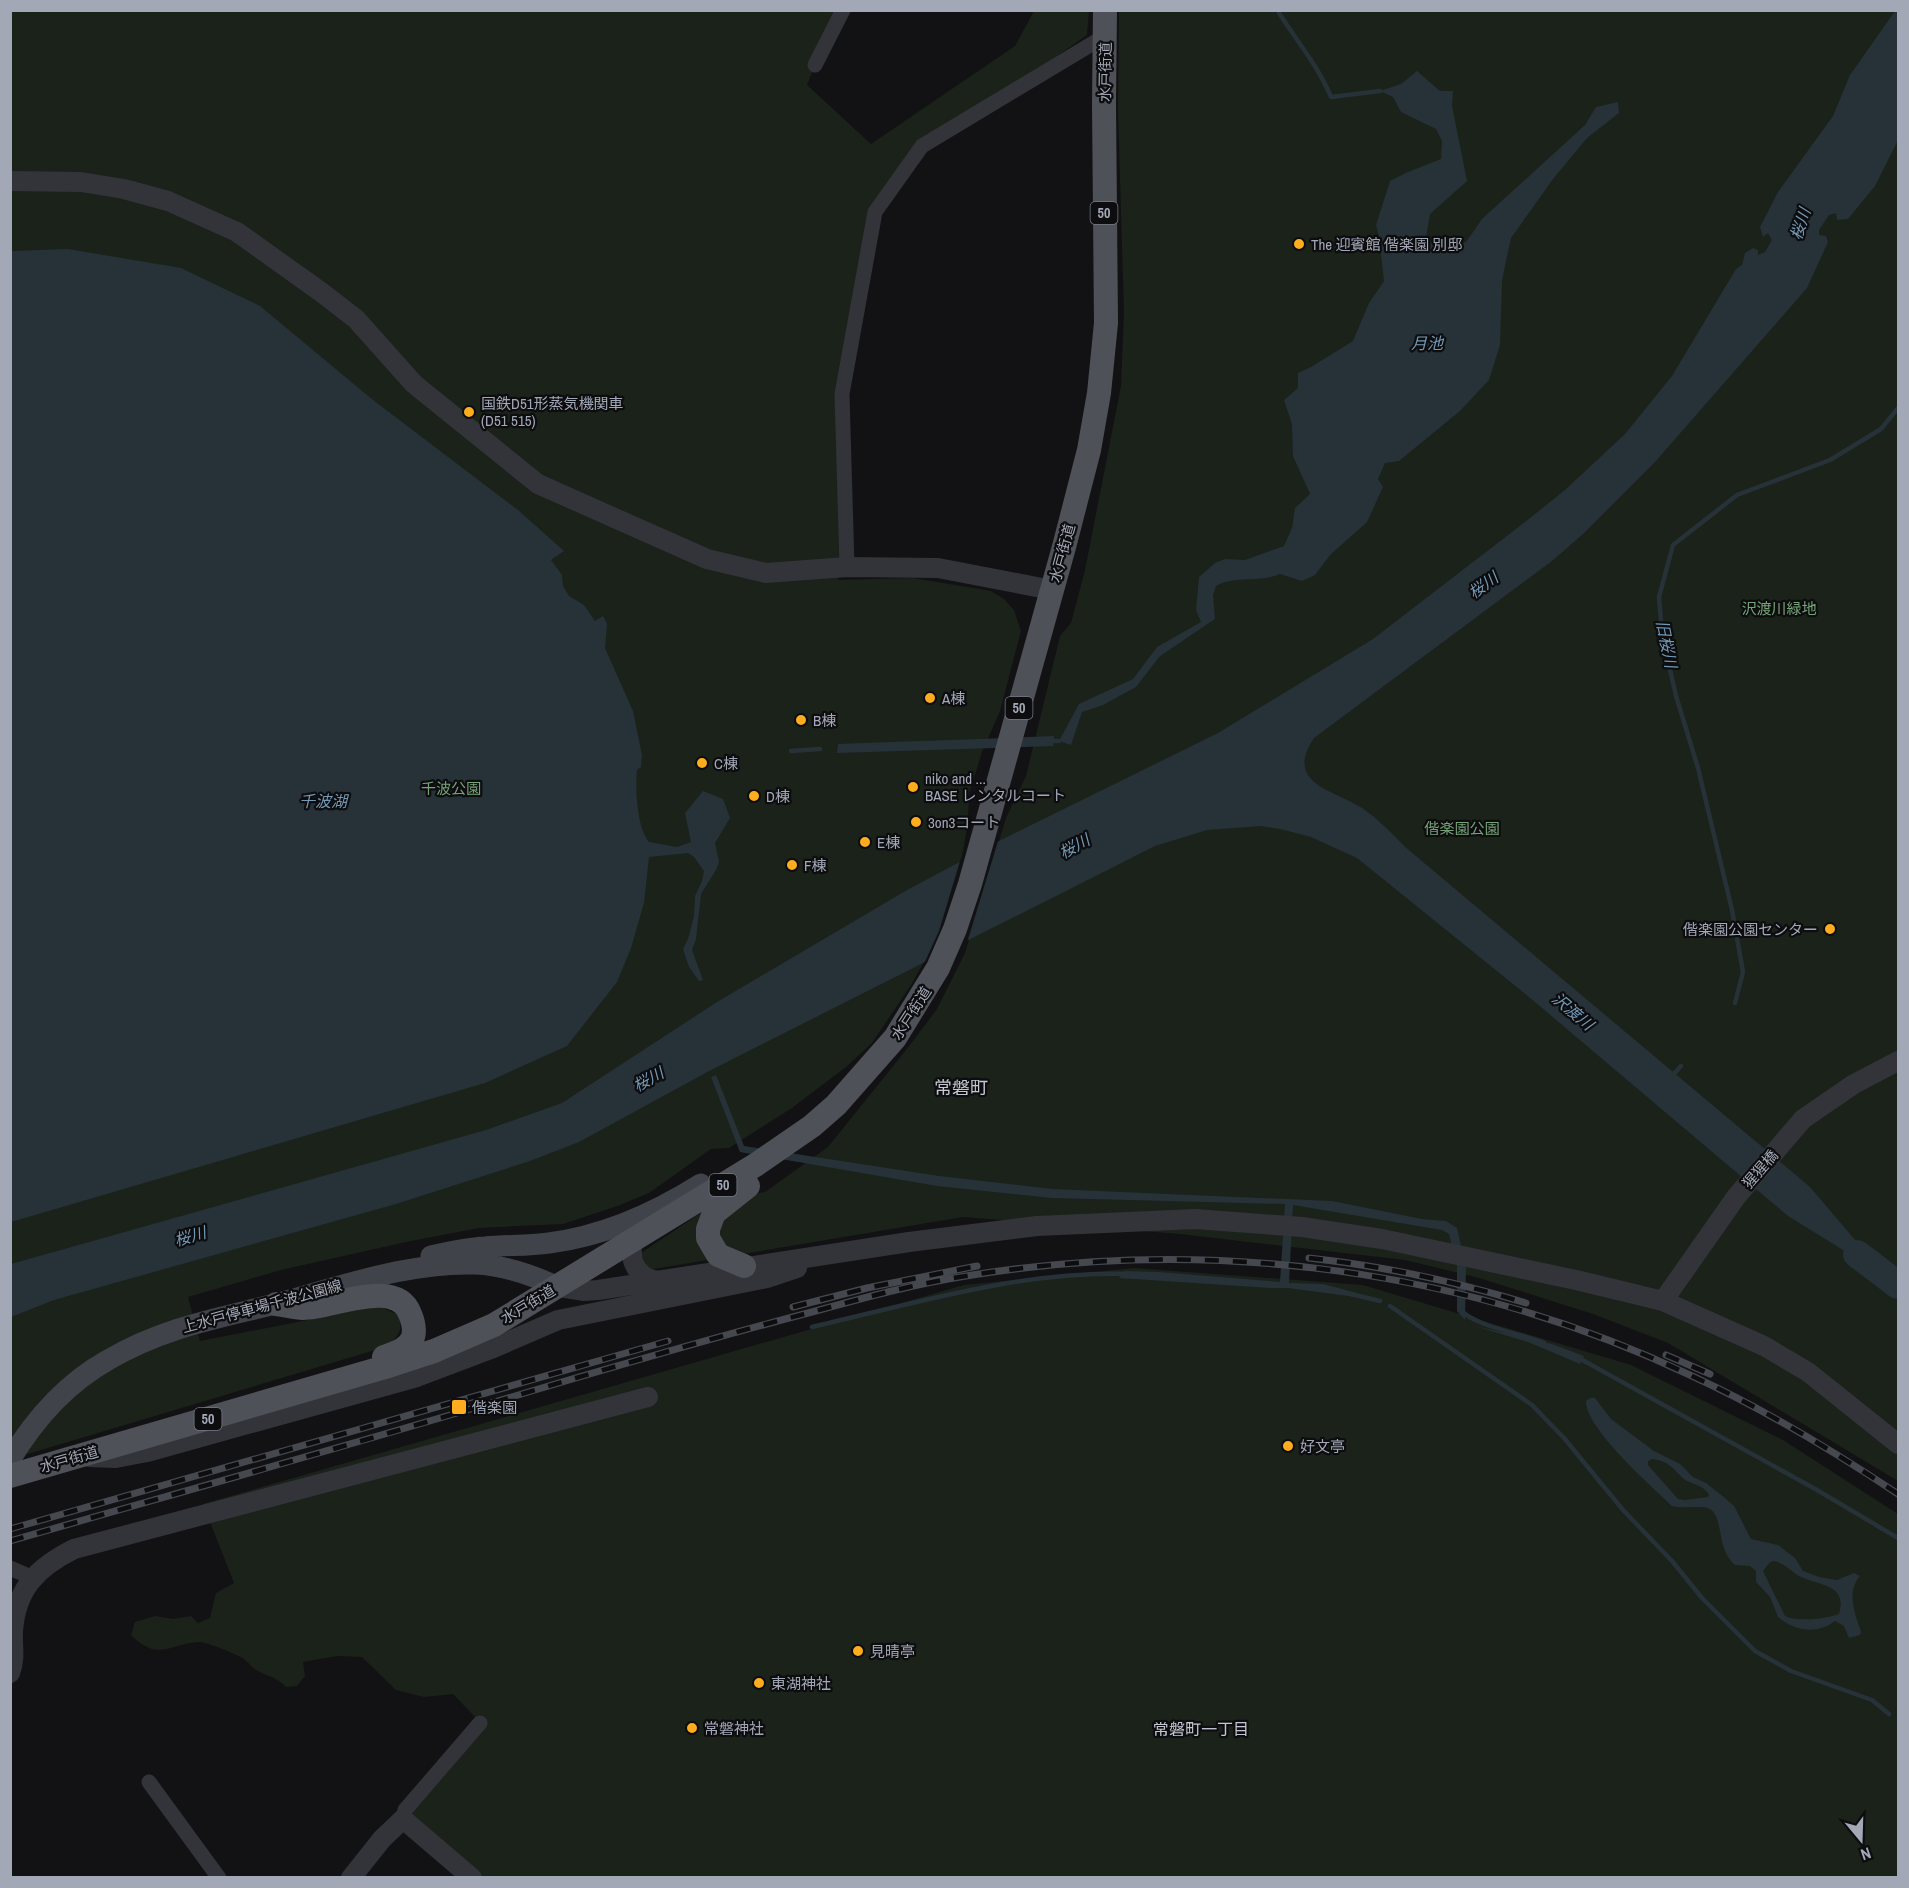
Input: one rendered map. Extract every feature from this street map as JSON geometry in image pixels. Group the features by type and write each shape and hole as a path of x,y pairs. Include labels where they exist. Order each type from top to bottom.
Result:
{"main road":[{"name":"水戸街道","path":"10,1476 337,1382 462,1340 558,1287 757,1164 812,1126 836,1105 895,1038 938,968 961,915 1089,450 1106,323 1104,166 1106,10"},
{"path":"374,1276 418,1258 483,1247 565,1240 621,1224 669,1204 768,1143 795,1123 836,1105"},
{"path":"744,1266 718,1255 708,1238 710,1221 714,1213 735,1195 795,1155 812,1126"},
{"name":"上水戸停車場千波公園線","path":"10,1460 30,1429 62,1395 82,1378 106,1361 132,1347 179,1327 276,1304 374,1276 442,1266 475,1264 499,1267 533,1276 558,1287"},
{"path":"276,1304 304,1308 378,1296 390,1297 409,1309 413,1322 413,1336 408,1346 396,1353 359,1365 337,1382"}],"street":[{"path":"815,65 843,10"},
{"path":"847,567 842,394 875,212 922,146 1105,36"},
{"path":"10,181 81,182 124,189 168,201 237,231 356,319 414,384 538,484 707,559 766,573 847,567 938,568 1052,590"},
{"name":"猩猩橋","path":"1663,1301 1736,1197 1803,1119 1854,1084 1899,1061"},
{"path":"558,1287 583,1291 598,1290 664,1281 744,1266 1037,1226 1195,1219 1302,1227 1382,1239 1663,1301 1754,1341 1808,1372 1899,1444"},
{"path":"633,1241 630,1251 631,1259 638,1271 654,1281 664,1281"},
{"path":"80,1456 116,1458 228,1431 417,1377 558,1320 767,1278 854,1251"},
{"path":"10,1673 15,1648 13,1634 15,1616 21,1596 33,1578 50,1561 74,1549 648,1397"},
{"path":"10,1568 33,1578"},
{"path":"351,1878 382,1839 403,1819 405,1810 480,1723"},
{"path":"148,1782 219,1878"},
{"path":"403,1819 472,1878"}],"green space":[{"name":"千波公園","path":"10,11 843,11 807,85 871,144 1015,46 1034,11 1089,11 1087,35 969,118 922,146 875,212 842,394 842,557 838,580 913,578 991,591 1004,599 1014,610 1021,631 1000,711 982,752 969,794 968,822 953,893 929,953 911,985 872,1043 846,1067 792,1108 729,1148 711,1149 649,1193 620,1205 563,1224 479,1228 406,1242 281,1270 188,1297 200,1341 379,1306 398,1315 400,1331 395,1339 382,1348 11,1459"},
{"name":"偕楽園公園","path":"1119,11 1898,11 1898,1481 1668,1343 1593,1314 1479,1278 1405,1260 1180,1234 963,1217 648,1270 641,1253 723,1198 765,1192 828,1147 937,1009 965,953 1006,818 1026,776 1060,636 1071,623 1085,570 1121,386 1124,313 1118,111"},
{"name":"偕楽園","path":"1134,1268 1363,1285 1631,1365 1783,1440 1898,1514 1898,1877 475,1877 406,1818 482,1724 453,1694 424,1697 396,1690 362,1657 337,1656 303,1662 305,1676 297,1686 286,1687 276,1679 256,1670 241,1657 209,1644 189,1643 157,1650 141,1643 131,1635 135,1622 155,1616 173,1619 191,1616 198,1623 210,1618 216,1593 234,1583 203,1504 964,1285"}],"water":[{"name":"桜川","path":"1895,11 1898,11 1898,140 1875,186 1848,219 1837,220 1836,213 1829,215 1819,230 1819,235 1826,236 1828,242 1807,288 1655,462 1583,534 1552,561 1314,738 1306,753 1305,766 1308,776 1316,784 1362,808 1404,846 1810,1187 1867,1254 1890,1274 1885,1282 1856,1258 1788,1216 1529,997 1357,858 1311,837 1261,826 1207,830 1155,846 711,1070 579,1142 530,1161 396,1204 54,1300 11,1317 11,1264 486,1130 562,1103 717,1002 907,890 1001,840 1218,733 1373,639 1565,490 1625,434 1672,376 1736,269 1742,265 1745,253 1753,248 1758,250 1758,255 1765,252 1772,240 1768,233 1763,237 1760,227 1778,192 1833,116 1850,75"},
{"name":"月池","path":"1417,71 1440,91 1453,91 1452,106 1467,181 1430,214 1426,238 1442,253 1466,242 1482,219 1585,125 1596,107 1618,102 1619,113 1587,138 1553,179 1511,238 1502,280 1500,345 1489,380 1460,411 1399,461 1385,463 1378,479 1383,487 1367,522 1330,555 1315,575 1302,581 1280,574 1272,577 1231,581 1216,586 1213,595 1215,619 1160,656 1136,687 1103,705 1082,712 1071,745 1059,741 1079,704 1133,679 1157,647 1201,622 1196,610 1199,577 1215,563 1225,559 1245,560 1284,546 1292,528 1295,508 1310,494 1293,456 1292,424 1284,400 1298,388 1298,373 1353,341 1369,303 1384,281 1376,225 1390,181 1441,159 1442,141 1436,129 1401,112 1393,97 1380,91 1401,84"},
{"name":"千波湖","path":"68,249 181,268 260,306 373,400 518,510 564,551 551,560 562,575 563,586 569,596 584,605 595,621 603,616 607,624 605,648 633,711 642,755 641,767 637,770 636,787 639,818 649,842 677,847 691,842 685,813 703,791 723,799 730,818 715,843 719,862 716,870 701,894 696,939 692,950 703,980 699,981 689,967 683,949 688,939 694,916 695,896 704,871 694,857 688,853 649,857 644,903 631,948 617,982 567,1046 485,1083 11,1222 11,251"},
{"path":"1054,736 1053,746 837,753 838,744"},
{"path":"716,1075 744,1146 939,1176 1052,1189 1332,1201 1422,1219 1446,1221 1457,1228 1466,1268 1465,1320 1457,1311 1457,1266 1449,1234 1442,1230 1293,1205 1289,1283 1323,1284 1357,1293 1356,1297 1288,1288 1119,1278 1124,1271 1280,1282 1285,1204 1052,1198 937,1186 740,1152 711,1077"},
{"path":"1475,1326 1552,1344 1584,1356 1580,1364 1528,1342"},
{"path":"1595,1398 1611,1419 1654,1451 1680,1464 1693,1477 1706,1483 1725,1498 1734,1506 1751,1539 1778,1545 1795,1558 1803,1571 1819,1577 1837,1580 1854,1573 1860,1576 1853,1589 1853,1603 1860,1635 1849,1638 1844,1626 1835,1621 1821,1628 1806,1630 1784,1622 1778,1617 1770,1597 1756,1582 1756,1571 1750,1566 1735,1565 1729,1558 1722,1543 1714,1513 1707,1508 1672,1506 1607,1441 1596,1426 1586,1401","holes":["1652,1459 1667,1464 1684,1479 1706,1490 1708,1497 1678,1499 1648,1465 1648,1461","1774,1561 1799,1576 1835,1591 1841,1604 1839,1614 1812,1619 1785,1616 1763,1571 1770,1562"]}],"pier":[{"path":"999,838 966,946 922,968 939,931 961,858"}],"waterway":[{"path":"1280,10 1279,13 1314,64 1331,97 1380,91"},
{"name":"旧桜川","path":"1735,1003 1743,972 1732,910 1698,768 1676,696 1662,634 1659,597 1673,545 1737,495 1830,460 1881,429 1898,408"},
{"path":"1054,741 1059,741"},
{"path":"791,751 820,749"},
{"name":"旧桜川","path":"1671,1077 1681,1066"},
{"name":"沢渡川","path":"1857,1254 1898,1285"},
{"path":"812,1327 968,1290 1008,1283 1087,1274 1127,1274"},
{"path":"1351,1294 1380,1301"},
{"path":"1390,1306 1532,1405 1564,1438 1623,1510 1672,1561 1702,1598 1755,1651 1791,1671 1872,1700 1889,1714"},
{"path":"1461,1310 1476,1321 1544,1343"},
{"path":"1577,1357 1817,1490 1898,1538"}],"railway":[{"path":"1309,1258 1418,1275 1526,1303"},
{"path":"10,1541 673,1350 889,1292 966,1276 1059,1264 1152,1260 1244,1262 1337,1271 1428,1287 1518,1310 1606,1339 1719,1389 1797,1431 1898,1494"},
{"path":"793,1307 867,1288 977,1266"},
{"path":"10,1529 668,1341"},
{"path":"1666,1355 1710,1374"}],"place":[{"name":"The 迎賓館 偕楽園 別邸","path":"1299,244"},
{"name":"国鉄D51形蒸気機関車 (D51 515)","path":"469,412"},
{"name":"A棟","path":"930,698"},
{"name":"B棟","path":"801,720"},
{"name":"C棟","path":"702,763"},
{"name":"niko and ... BASE レンタルコート","path":"913,787"},
{"name":"D棟","path":"754,796"},
{"name":"3on3コート","path":"916,822"},
{"name":"E棟","path":"865,842"},
{"name":"F棟","path":"792,865"},
{"name":"偕楽園公園センター","path":"1830,929"},
{"name":"偕楽園","path":"459,1407"},
{"name":"好文亭","path":"1288,1446"},
{"name":"見晴亭","path":"858,1651"},
{"name":"東湖神社","path":"759,1683"},
{"name":"常磐神社","path":"692,1728"}],"district":[{"name":"常磐町","path":"961,1087"},
{"name":"常磐町一丁目","path":"1201,1729"}],"park label":[{"name":"沢渡川緑地","path":"1779,608"}]}
